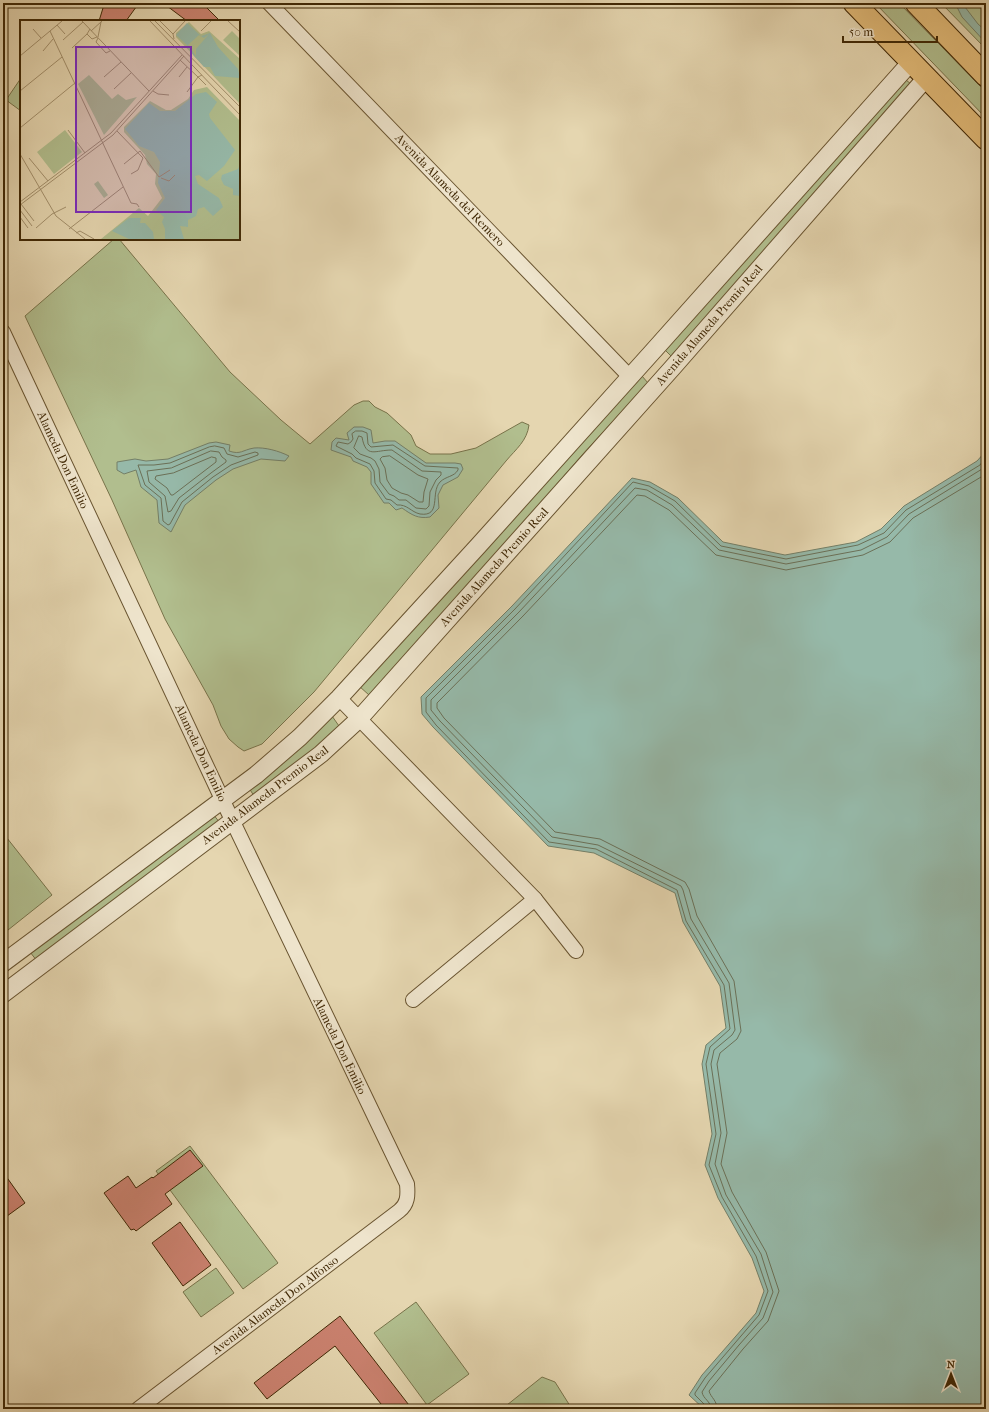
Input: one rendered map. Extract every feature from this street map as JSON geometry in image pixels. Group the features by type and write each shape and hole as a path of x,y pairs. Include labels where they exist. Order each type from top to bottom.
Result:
{"main road":[{"path":"854,3 986,139"},
{"path":"916,3 986,76"}],"street":[{"name":"Avenida Alameda del Remero","path":"269,3 630,377"},
{"name":"Avenida Alameda Premio Real","path":"3,963 256,775 300,737 339,698 630,377 911,62"},
{"name":"Avenida Alameda Premio Real","path":"3,994 321,754 359,718 666,374 926,78"},
{"name":"Alameda Don Emilio","path":"3,332 222,799 407,1184 408,1196"},
{"path":"339,698 535,899 576,951"},
{"path":"413,1000 535,899"},
{"name":"Avenida Alameda Don Alfonso","path":"138,1409 399,1211 406,1203 408,1196"}],"green space":[{"path":"875,3 899,3 986,92 986,118"},
{"path":"941,3 986,3 986,49"},
{"path":"20,79 20,110 6,100"},
{"path":"906,80 911,84 671,356 665,350"},
{"path":"113,240 120,240 230,372 281,420 310,444 354,405 363,401 369,401 375,407 387,413 411,435 416,446 430,454 451,454 476,448 522,422 529,425 528,431 520,444 314,692 262,744 244,751 229,739 221,726 213,705 165,619 112,500 25,316"},
{"path":"642,376 648,383 582,455 494,557 369,695 359,686"},
{"path":"332,716 339,726 311,752 254,796 249,788"},
{"path":"213,814 220,823 37,961 30,952"},
{"path":"3,833 52,895 3,934"},
{"path":"190,1146 278,1263 243,1289 156,1171"},
{"path":"216,1268 234,1293 201,1317 183,1292"},
{"path":"416,1302 469,1374 427,1405 374,1333"},
{"path":"542,1377 555,1382 572,1409 502,1409"}],"water":[{"path":"955,3 964,3 965,7 978,24 986,31 986,43 962,17"},
{"path":"354,427 363,427 371,430 373,443 395,441 426,463 461,464 463,469 458,477 443,485 438,495 439,508 430,517 419,517 402,508 396,510 389,503 384,503 371,484 371,472 367,467 353,461 351,457 331,450 332,442 336,438 349,440 347,433"},
{"path":"216,442 230,445 229,451 233,452 263,448 289,456 285,461 261,459 233,469 216,480 185,505 171,532 159,523 157,500 141,487 136,470 124,474 117,470 117,462 135,459 146,461 168,459 209,443"},
{"path":"986,451 986,1409 704,1409 689,1395 702,1375 756,1313 764,1291 752,1258 718,1198 705,1165 712,1134 702,1064 706,1045 726,1028 720,986 683,922 675,893 594,853 548,846 433,727 422,714 421,697 512,606 632,478 650,482 678,498 723,542 785,555 856,542 881,529 904,506 977,461"}],"building":[{"path":"106,3 139,3 127,20 99,20"},
{"path":"163,3 202,3 219,20 186,20"},
{"path":"190,1150 203,1166 165,1194 172,1204 136,1231 134,1229 131,1230 104,1193 128,1176 136,1188 152,1177 153,1178"},
{"path":"3,1172 25,1203 3,1219"},
{"path":"180,1222 211,1265 183,1286 152,1243"},
{"path":"340,1316 412,1409 385,1409 335,1346 267,1399 254,1383"}]}
